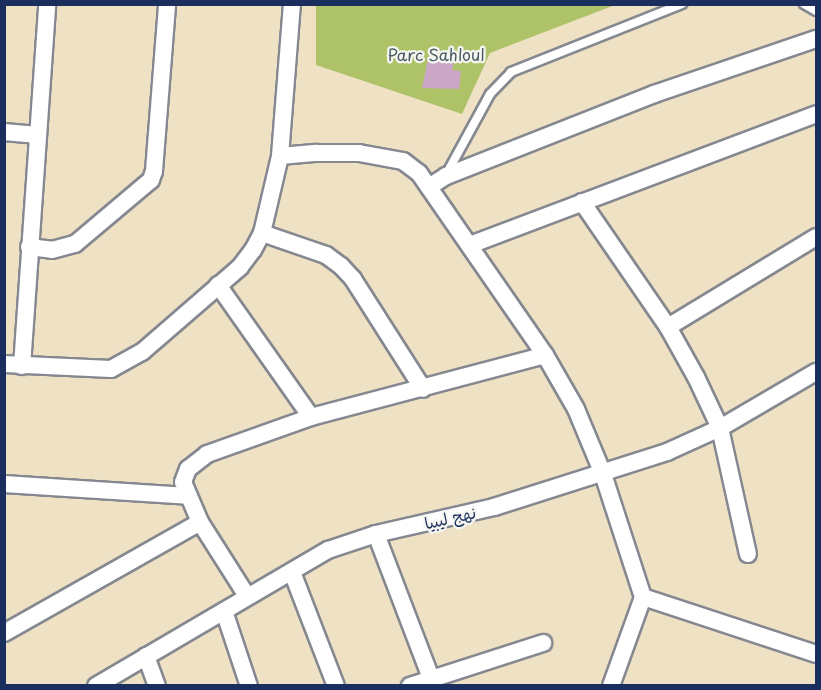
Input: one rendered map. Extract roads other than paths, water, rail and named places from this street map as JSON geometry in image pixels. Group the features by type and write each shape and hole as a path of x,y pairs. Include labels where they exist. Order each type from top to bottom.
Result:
{"street":[{"path":"22,366 47,4"},
{"path":"29,247 52,250 75,244 151,180 154,171 167,4"},
{"path":"4,364 111,369 142,352 240,267 254,250 262,233 280,156 292,4"},
{"path":"429,187 446,176 654,94 816,39"},
{"path":"470,245 816,114"},
{"path":"4,132 38,135"},
{"path":"280,156 359,153 391,157 412,167 429,187 545,355 576,409 603,474 643,597 611,686"},
{"path":"582,202 668,327 696,377 720,428 748,554"},
{"path":"262,233 326,255 341,266 353,279 423,389"},
{"path":"668,327 816,237"},
{"path":"218,285 311,417"},
{"path":"247,596 200,522 184,488 184,474 194,462 207,454 311,417 545,355"},
{"name":"نهج ليبيا","path":"96,686 328,550 376,534 494,507 667,452 720,428 816,372"},
{"path":"4,484 188,496"},
{"path":"4,633 200,522"},
{"path":"376,534 433,682"},
{"path":"292,572 336,686"},
{"path":"643,597 816,654"},
{"path":"224,610 249,686"},
{"path":"410,686 433,682 543,643"},
{"path":"146,656 157,686"}],"lane":[{"path":"446,176 490,94 511,72 682,4"},
{"path":"804,4 816,11"}],"park label":[{"name":"Parc Sahloul","path":"436,54"}]}
